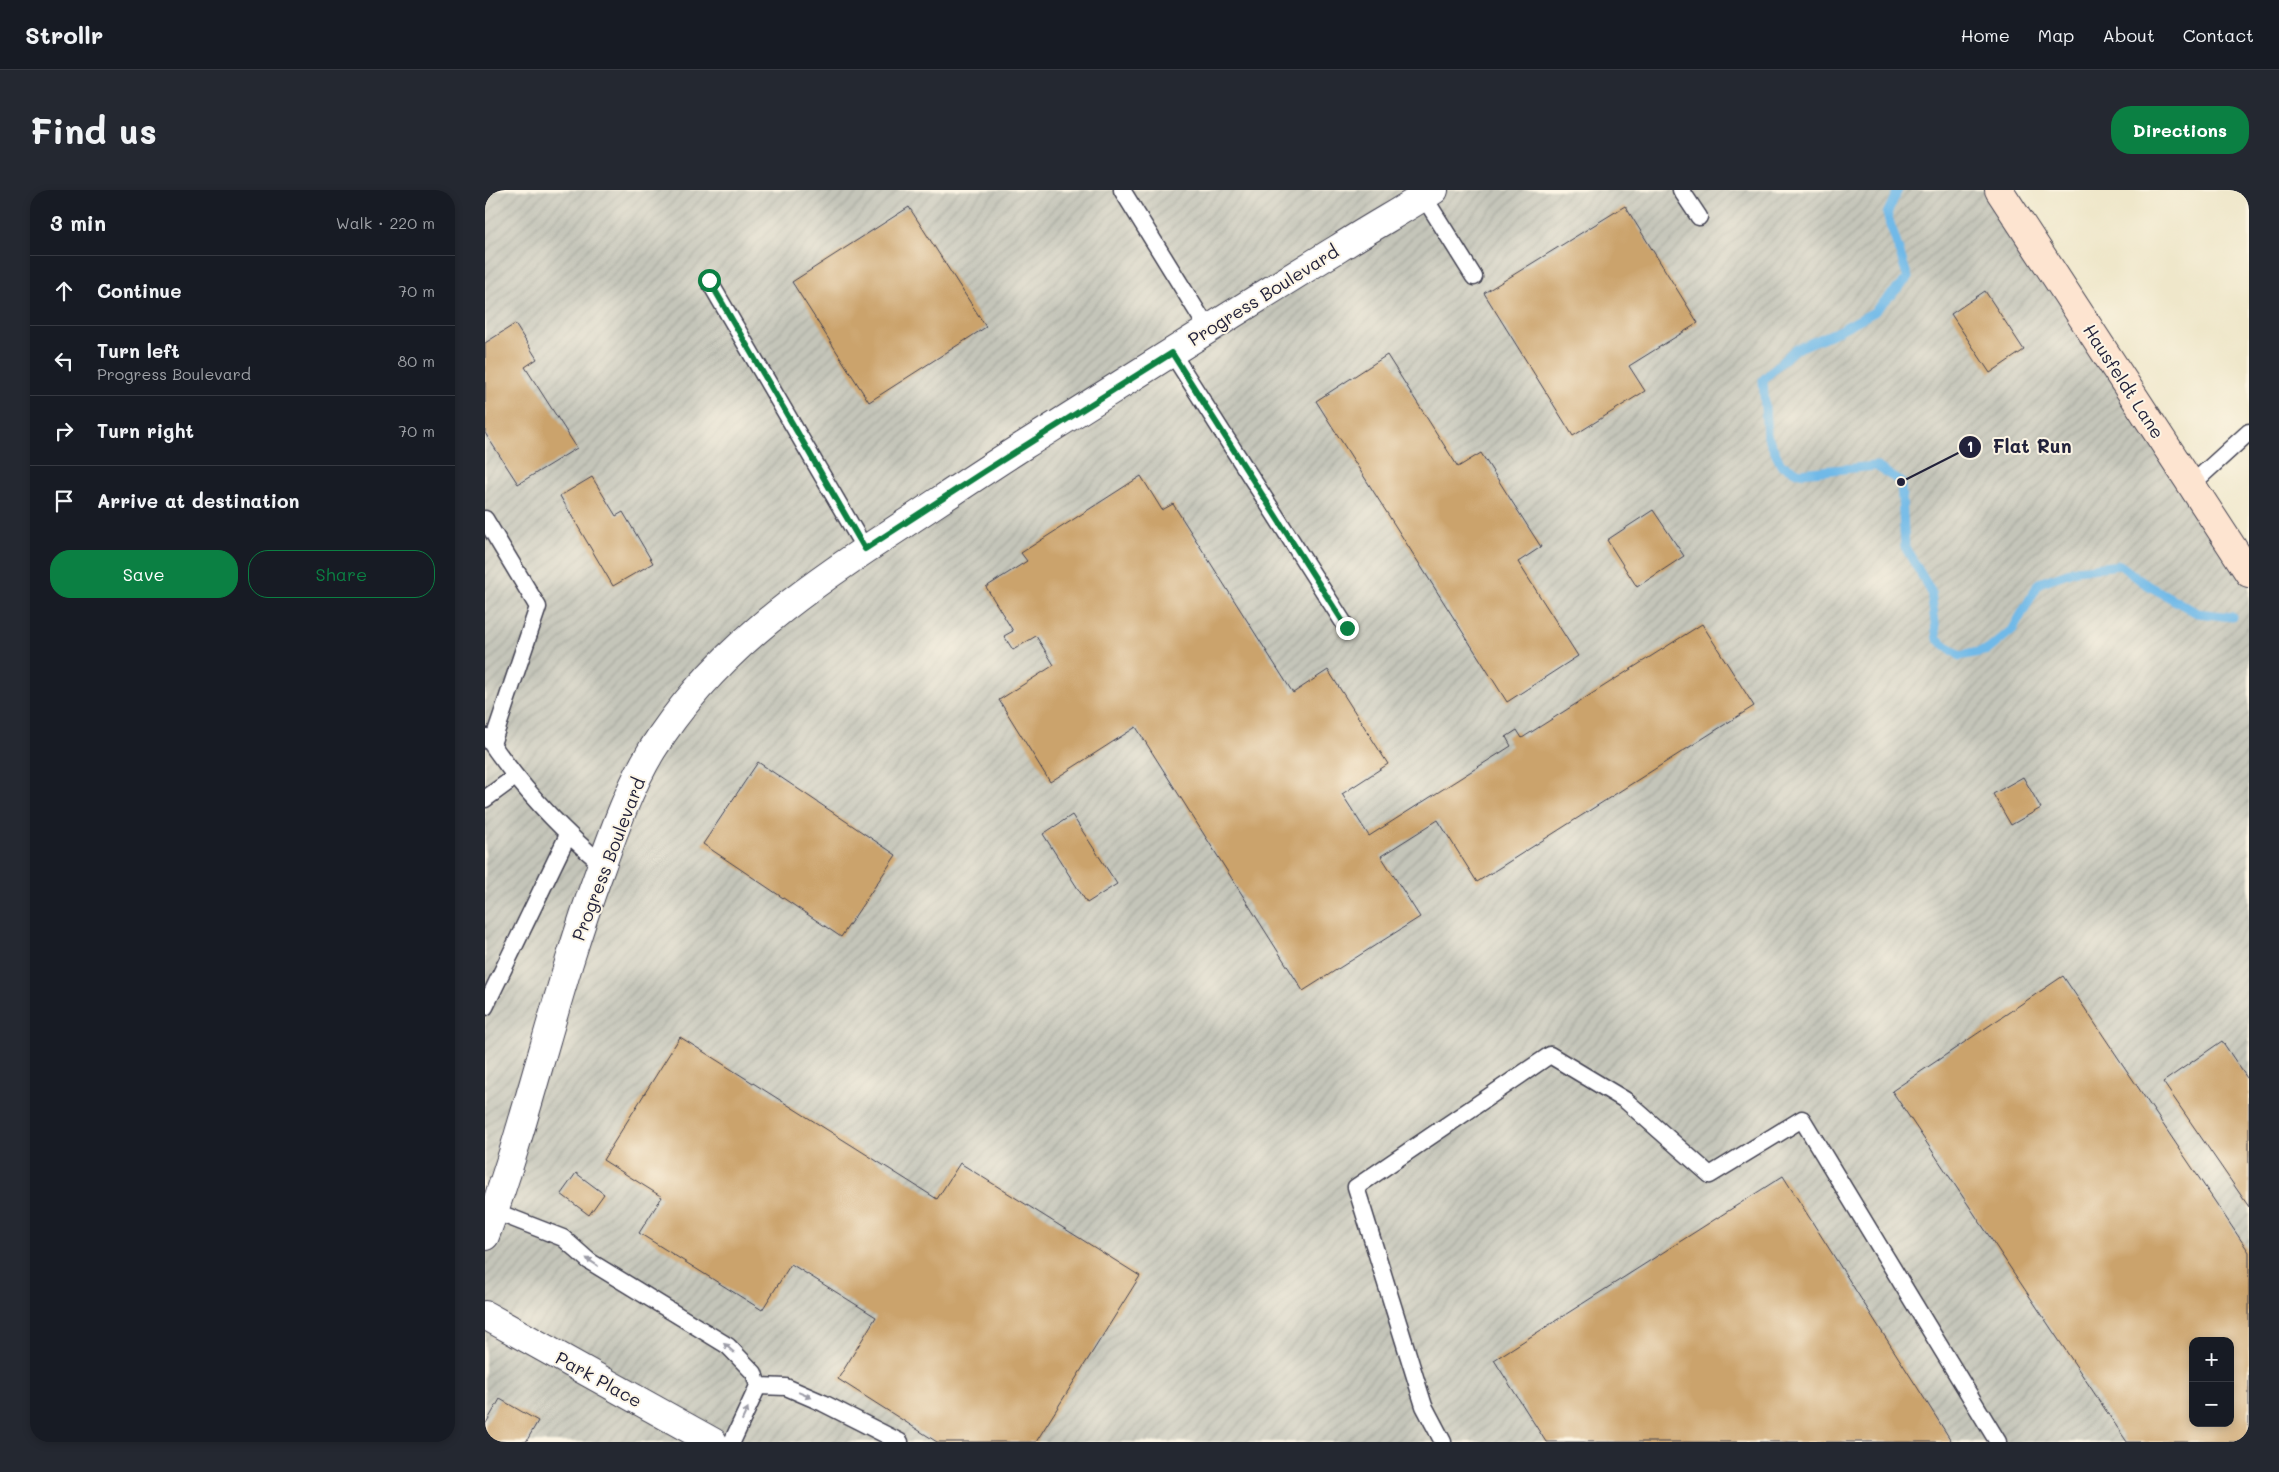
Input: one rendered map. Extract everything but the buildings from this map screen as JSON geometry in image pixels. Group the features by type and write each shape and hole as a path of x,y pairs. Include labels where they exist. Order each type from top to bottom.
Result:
{"street":[{"name":"Hausfeldt Lane","path":"1999,190 2249,573"},
{"name":"Progress Boulevard","path":"490,1223 506,1178 559,993 602,864 628,797 651,753 678,712 710,674 744,640 820,579 1208,329 1429,193"},
{"name":"Park Place","path":"485,1315 713,1442"}],"lane":[{"path":"1122,190 1208,329"},
{"path":"1681,190 1699,217"},
{"path":"1429,193 1474,277"},
{"path":"709,280 865,549"},
{"path":"1172,353 1347,628"},
{"path":"2192,484 2249,432"},
{"path":"485,519 538,606 489,739 515,777 568,835 602,864"},
{"path":"485,799 515,777"},
{"path":"485,1007 568,835"},
{"path":"1443,1442 1424,1406 1356,1188 1550,1055 1625,1100 1710,1174 1802,1119 1998,1442"},
{"path":"490,1223 563,1238 589,1261 728,1346 754,1372 758,1386 733,1442"},
{"path":"758,1386 786,1387 823,1403 900,1442"}],"shaded area":[{"path":"485,190 1999,190 2249,573 2249,1442 485,1442"}],"waterway":[{"path":"1898,190 1887,214 1908,278 1874,312 1834,333 1794,350 1763,380 1767,435 1781,465 1800,473 1876,466 1901,482 1905,547 1931,591 1937,639 1960,656 1988,650 2013,629 2039,583 2076,570 2120,565 2144,583 2197,613 2232,617"}],"place":[{"name":"Flat Run","path":"1901,482"}],"route":[{"path":"709,280 865,549 1172,353 1347,628"}]}
